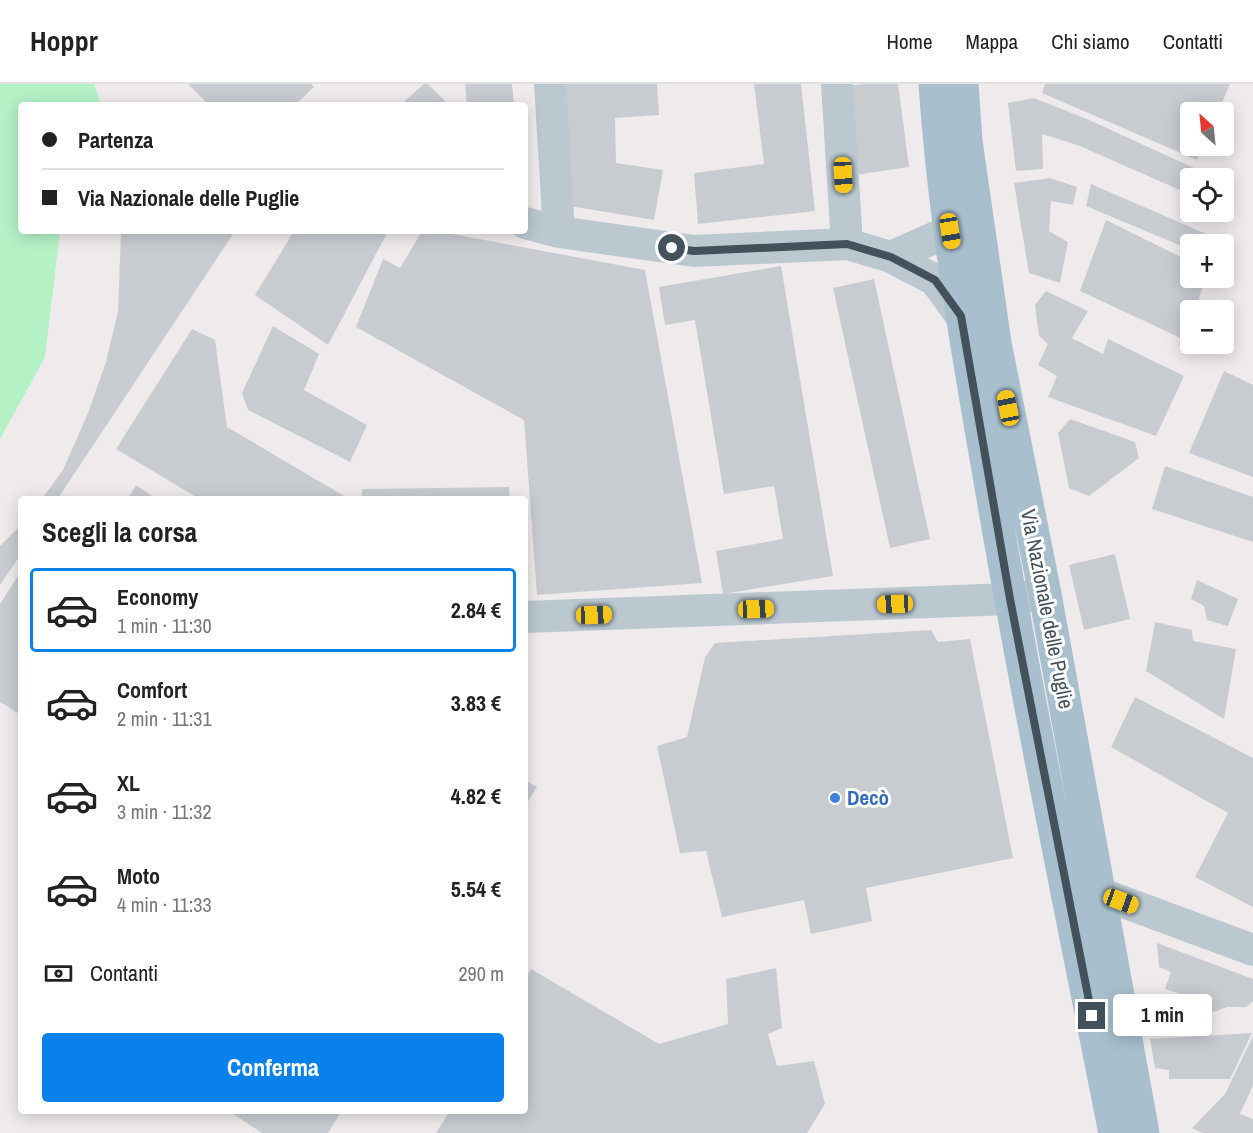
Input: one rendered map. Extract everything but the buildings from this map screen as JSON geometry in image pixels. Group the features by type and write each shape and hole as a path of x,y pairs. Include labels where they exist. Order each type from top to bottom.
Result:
{"main road":[{"name":"Via Nazionale delle Puglie","path":"935,84 950,231 946,280 961,316 1010,599 1143,1133"},
{"name":"Via Nazionale delle Puglie","path":"962,84 966,141 995,343 1046,594 1115,1133"}],"street":[{"path":"550,84 559,232"},
{"path":"837,84 847,244"},
{"path":"528,224 559,232 694,251 847,244 891,257 946,280 983,250 950,231 891,257"},
{"path":"528,618 1010,599 1046,594"},
{"path":"1084,896 1253,950"}],"green space":[{"path":"0,84 94,84 100,102 18,102 18,234 60,234 45,357 0,439"}],"place":[{"name":"Decò","path":"835,798"}],"route":[{"path":"672,248 694,251 847,244 891,257 935,280 961,316 1010,599 1092,1016"}]}
